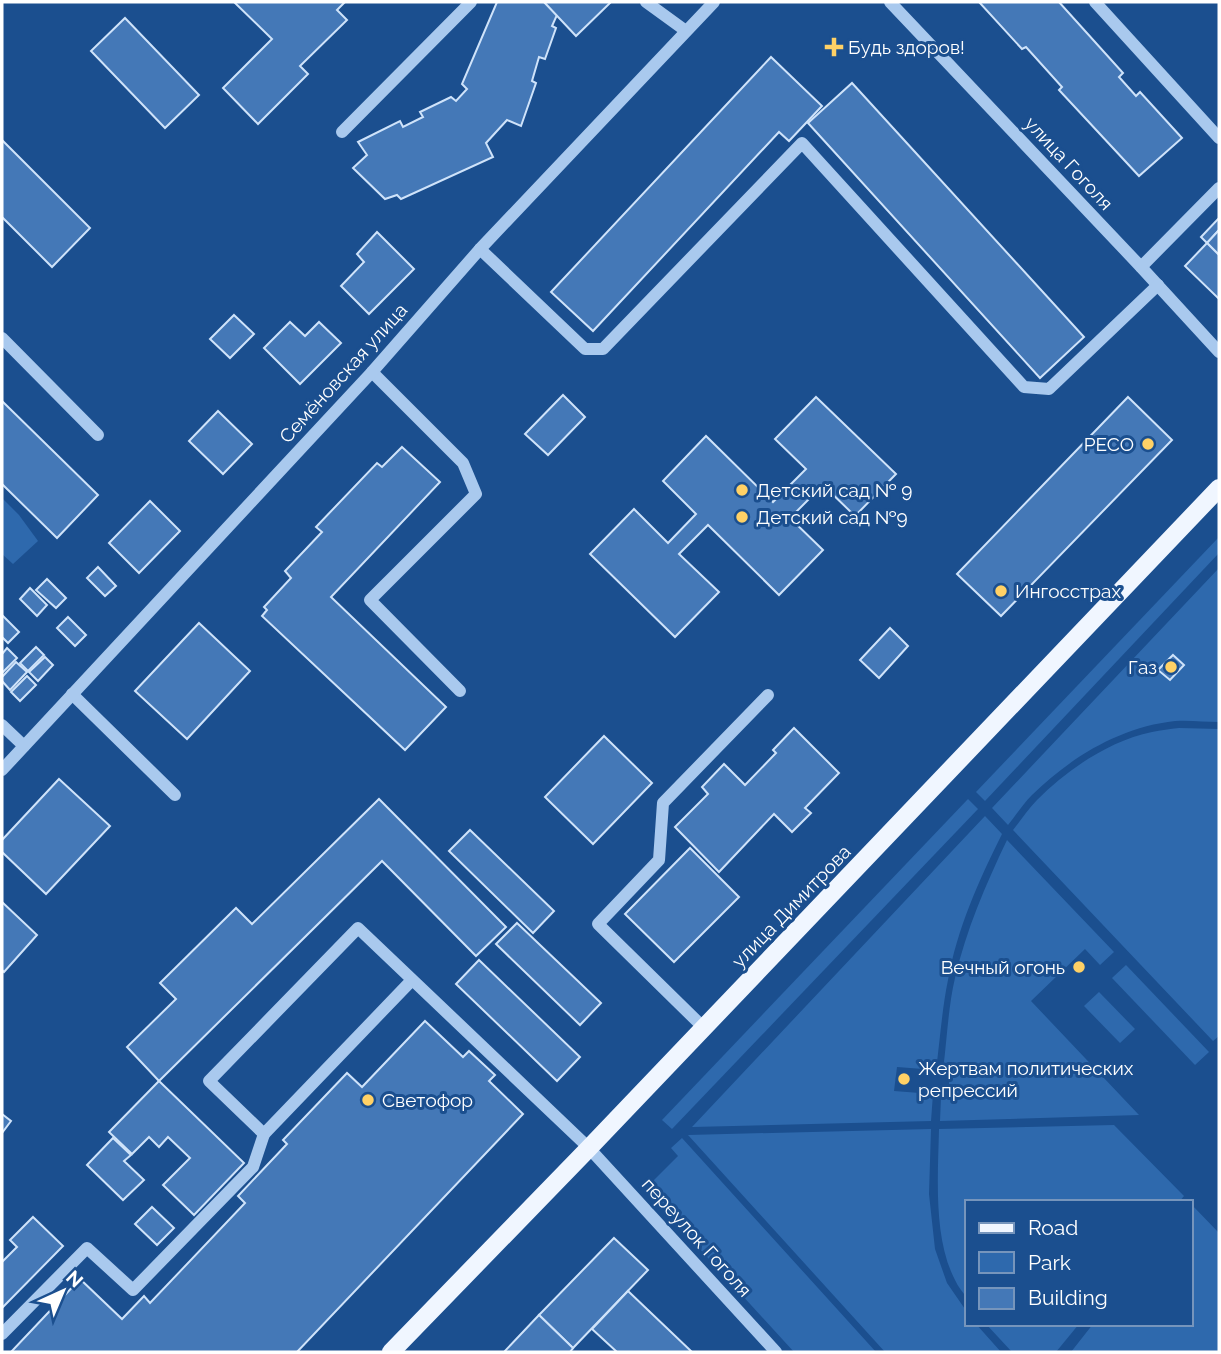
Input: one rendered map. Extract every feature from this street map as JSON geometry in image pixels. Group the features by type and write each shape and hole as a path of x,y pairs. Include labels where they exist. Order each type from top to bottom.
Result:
{"main road":[{"name":"улица Димитрова","path":"391,1352 1219,488"}],"street":[{"path":"342,132 471,2"},
{"path":"646,2 686,31"},
{"name":"Семёновская улица","path":"2,770 372,372 480,249 714,2"},
{"name":"улица Гоголя","path":"890,2 1142,267 1219,352"},
{"path":"1095,2 1219,138"},
{"path":"480,249 585,349 603,349 802,143 1024,387 1049,389 1158,285"},
{"path":"1142,267 1219,188"},
{"path":"2,338 98,436"},
{"path":"372,372 463,463 476,494 370,600 460,691"},
{"path":"72,694 175,794"},
{"path":"704,1028 598,924 659,860 663,803 768,695"},
{"path":"2,725 24,746"},
{"name":"переулок Гоголя","path":"264,1135 209,1081 358,928 589,1148 776,1352"},
{"path":"2,1334 88,1248 133,1290 253,1167 264,1135 412,980"}],"green space":[{"path":"2,498 19,515 38,541 13,564 2,554"},
{"path":"1219,537 1219,553 985,801 976,792"},
{"path":"1219,568 1219,722 1175,721 1155,724 1116,737 1080,756 1047,781 1029,798 1008,825 992,808"},
{"path":"1179,728 1219,729 1219,1036 1213,1041 1013,830 1034,803 1090,758 1136,736"},
{"path":"968,799 978,809 672,1129 662,1120"},
{"path":"985,816 1002,834 977,887 957,942 946,991 936,1070 897,1067 894,1091 933,1094 931,1121 692,1127"},
{"path":"1007,840 1114,952 1100,965 1085,949 1031,1001 1139,1115 940,1121 941,1097 948,1097 950,1071 943,1070 955,978 977,908"},
{"path":"1126,965 1209,1052 1195,1065 1112,978"},
{"path":"1099,992 1135,1029 1120,1043 1084,1006"},
{"path":"1114,1125 1184,1196 1181,1200 965,1200 965,1295 948,1263 940,1226 939,1129"},
{"path":"931,1129 929,1194 935,1249 947,1283 965,1309 965,1326 978,1326 1001,1352 885,1352 688,1135"},
{"path":"682,1138 876,1352 794,1352 645,1189 678,1156 671,1148"},
{"path":"1193,1206 1219,1233 1219,1352 1071,1352 1091,1326 1193,1326"},
{"path":"988,1326 1077,1326 1056,1352 1012,1352"}],"building":[{"path":"234,2 345,2 337,10 347,20 300,66 308,74 258,124 223,88 272,39"},
{"path":"497,2 544,2 557,15 552,26 556,28 545,59 539,57 532,81 536,83 521,126 507,120 486,143 493,157 401,199 397,195 385,199 353,168 367,155 358,142 400,121 403,127 423,117 420,112 451,97 456,101 467,89 462,84"},
{"path":"544,2 611,2 576,36"},
{"path":"979,2 1059,2 1123,73 1119,77 1136,96 1140,92 1182,138 1139,176 1059,90 1062,87 1026,47 1022,49"},
{"path":"125,18 199,95 165,128 91,51"},
{"path":"771,57 822,106 789,141 779,132 593,331 551,292"},
{"path":"852,83 1084,337 1040,378 808,123"},
{"path":"2,140 90,228 52,267 2,217"},
{"path":"1219,218 1219,230 1207,243 1201,237"},
{"path":"1219,230 1219,255 1207,243"},
{"path":"377,232 414,269 369,314 341,286 364,262 357,254"},
{"path":"1207,243 1219,255 1219,299 1185,266"},
{"path":"234,315 254,334 230,358 210,339"},
{"path":"290,322 305,336 319,322 341,343 300,384 264,348"},
{"path":"563,395 585,417 548,455 525,434"},
{"name":"Детский сад №9","path":"816,397 896,474 855,516 823,485 790,518 823,550 779,595 708,525 679,554 719,592 675,637 590,554 634,509 668,543 696,514 663,481 706,436 773,502 806,469 775,439"},
{"path":"1128,397 1172,440 1001,616 957,574"},
{"path":"2,401 98,495 57,538 2,484"},
{"path":"218,411 252,444 223,474 189,441"},
{"path":"402,447 440,482 331,597 446,707 405,750 262,616 267,610 264,607 291,578 285,571 322,532 316,527 377,463 382,467"},
{"path":"150,501 180,531 139,573 109,543"},
{"path":"98,567 116,586 105,596 87,578"},
{"path":"47,579 66,598 56,608 36,590"},
{"path":"30,588 47,605 37,616 20,599"},
{"path":"2,615 19,632 8,643 2,637"},
{"path":"68,617 86,635 75,646 57,628"},
{"path":"199,623 250,671 187,739 135,691"},
{"path":"890,628 908,646 879,678 860,660"},
{"path":"36,647 44,655 28,671 20,663"},
{"path":"7,648 17,658 2,673 2,654"},
{"name":"Газ","path":"1173,655 1184,665 1170,680 1158,670"},
{"path":"45,657 53,665 38,681 29,672"},
{"path":"16,662 27,672 10,690 2,677"},
{"path":"27,676 36,685 20,701 11,692"},
{"path":"794,728 839,773 805,808 811,813 792,832 774,814 719,872 675,827 708,794 702,787 724,764 745,785 776,753 773,750"},
{"path":"604,736 652,783 593,844 545,797"},
{"path":"59,779 110,826 46,894 2,852 2,840"},
{"path":"379,799 506,927 476,956 382,861 159,1081 127,1047 176,999 160,983 236,908 252,924"},
{"path":"470,830 554,911 533,933 449,851"},
{"path":"690,848 739,897 674,962 625,914"},
{"path":"2,902 37,935 4,972 2,970"},
{"path":"517,923 601,1003 580,1025 496,944"},
{"path":"479,960 580,1057 557,1081 456,984"},
{"path":"425,1021 463,1057 469,1051 495,1075 489,1081 523,1114 297,1352 11,1352 80,1279 122,1319 144,1296 150,1303 245,1203 238,1196 287,1144 283,1140 347,1073 362,1087"},
{"path":"159,1081 244,1163 194,1215 163,1185 190,1158 168,1137 159,1147 149,1137 132,1154 109,1132"},
{"path":"2,1114 11,1121 2,1133"},
{"path":"113,1138 131,1155 124,1161 144,1180 123,1200 87,1165"},
{"path":"152,1207 174,1228 157,1245 135,1224"},
{"path":"33,1217 63,1246 2,1308 2,1262 17,1247 10,1240"},
{"path":"614,1238 648,1270 573,1348 539,1315"},
{"path":"628,1291 692,1352 617,1352 592,1329"},
{"path":"539,1315 573,1348 570,1352 504,1352"}],"place":[{"name":"Будь здоров!","path":"834,47"},
{"name":"РЕСО","path":"1148,444"},
{"name":"Детский сад № 9","path":"742,490"},
{"name":"Детский сад №9","path":"742,517"},
{"name":"Ингосстрах","path":"1001,591"},
{"name":"Газ","path":"1171,667"},
{"name":"Вечный огонь","path":"1079,967"},
{"name":"Жертвам политических репрессий","path":"904,1079"},
{"name":"Светофор","path":"368,1100"}]}
